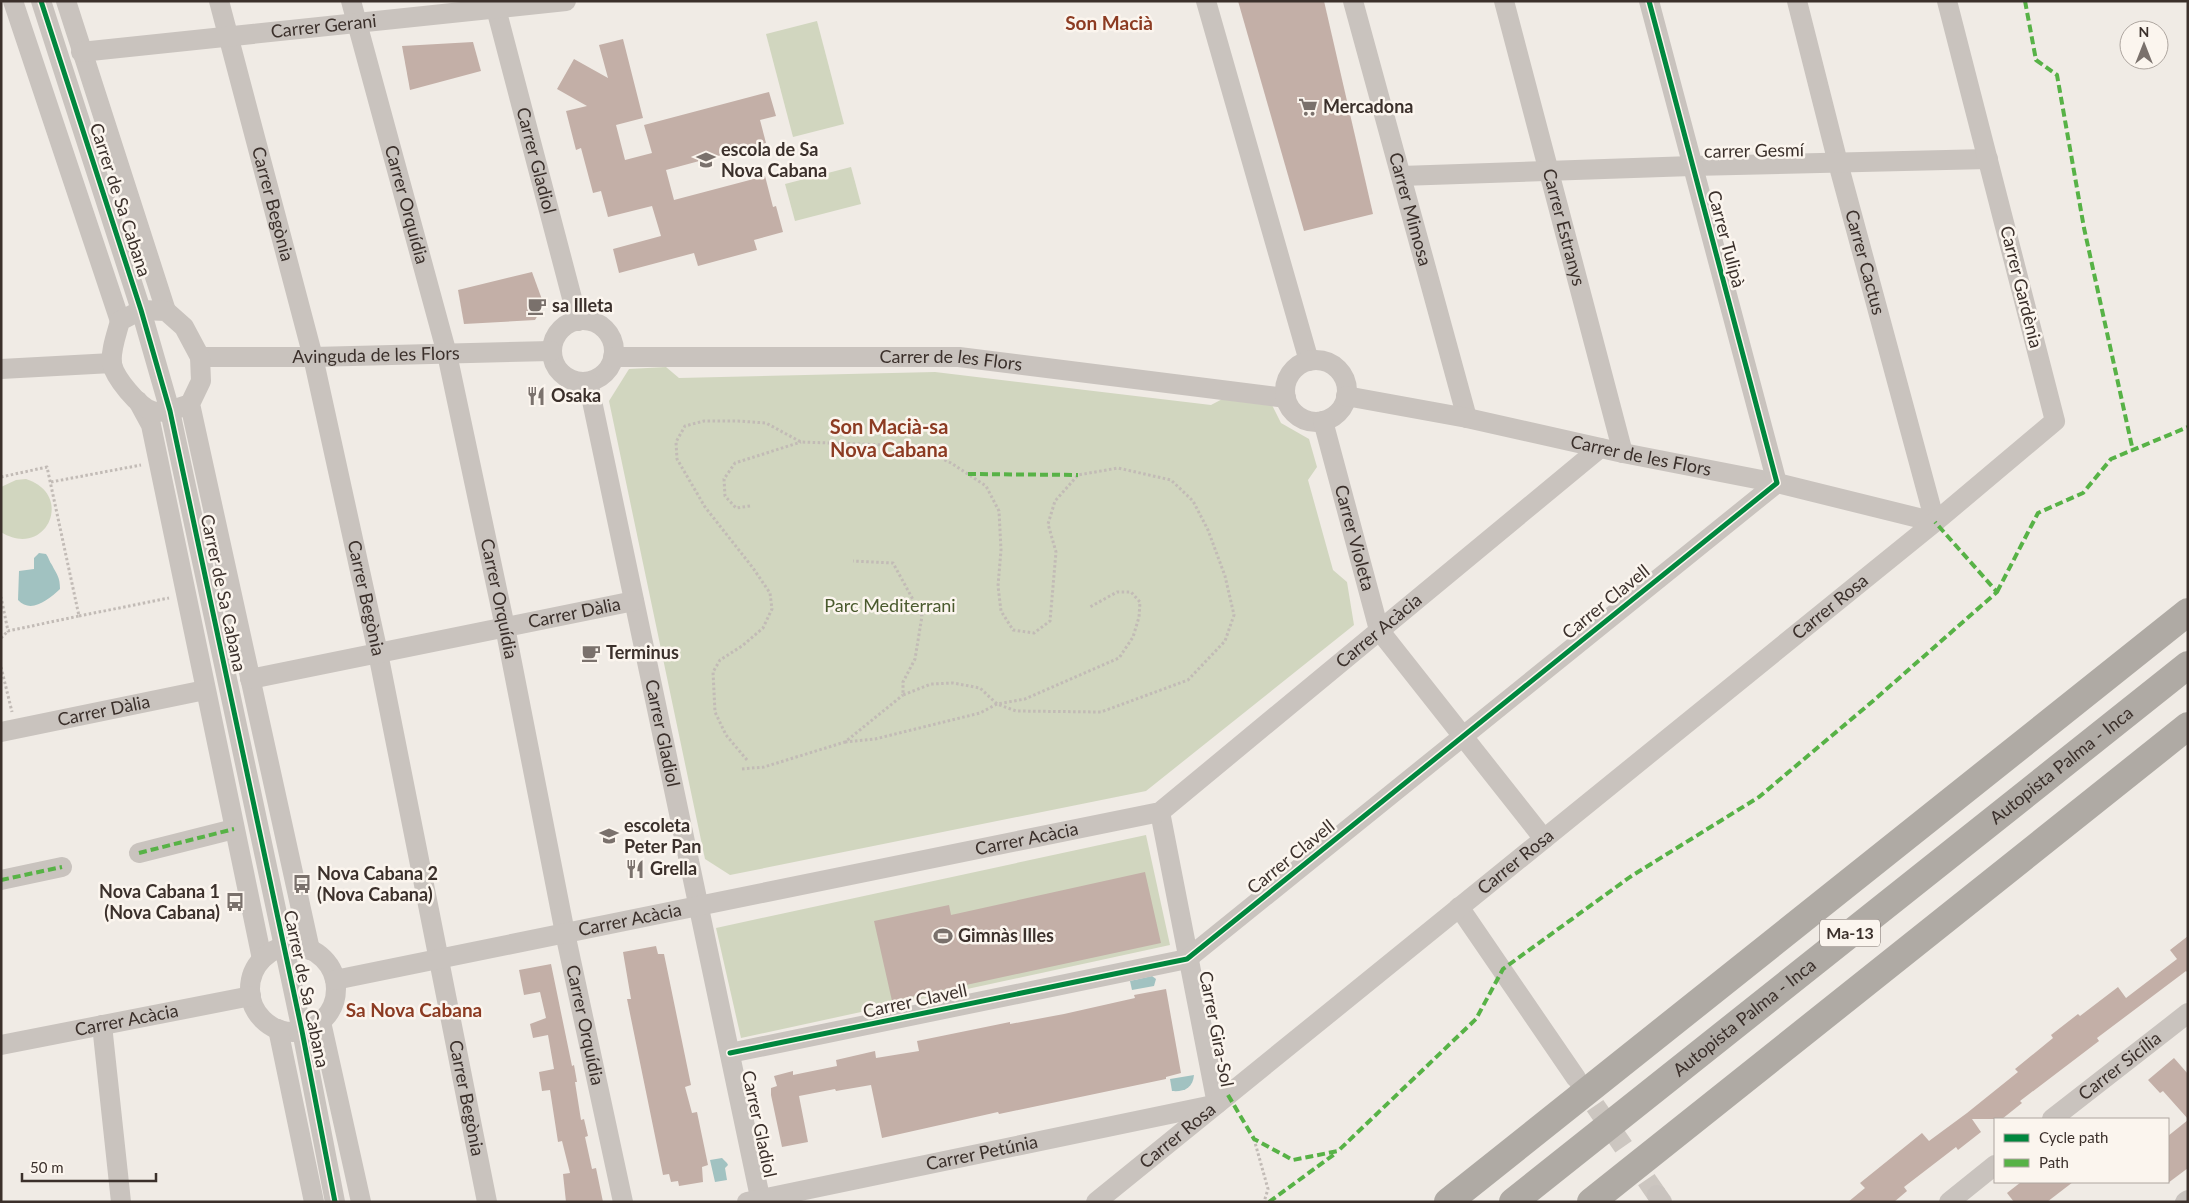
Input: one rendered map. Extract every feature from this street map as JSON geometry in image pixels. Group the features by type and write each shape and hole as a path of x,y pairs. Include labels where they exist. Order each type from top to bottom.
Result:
{"highway":[{"path":"1448,1202 2188,612"},
{"name":"Autopista Palma - Inca","path":"1513,1202 2188,665"},
{"name":"Ma-13","path":"1591,1202 2188,726"}],"street":[{"path":"13,1 120,321 112,363 122,384 138,401 152,411 170,411 190,404"},
{"name":"Carrer de Sa Cabana","path":"41,1 141,310 170,411 302,1031 336,1202"},
{"path":"66,1 166,311 184,327 200,357 201,381 190,404 310,950"},
{"name":"Carrer Begònia","path":"219,1 313,357 378,653 487,1202"},
{"name":"Carrer Orquídia","path":"351,1 447,354 506,627 566,933 623,1202"},
{"name":"Carrer Gerani","path":"81,52 356,23 496,5 566,1"},
{"path":"1206,1 1309,361"},
{"name":"Carrer Mimosa","path":"1353,1 1467,418"},
{"name":"Carrer Estranys","path":"1504,1 1623,453"},
{"name":"Carrer Tulipà","path":"1649,1 1777,483"},
{"name":"Carrer Cactus","path":"1797,1 1838,163 1935,522"},
{"name":"Carrer Gardènia","path":"1935,522 2055,421 1946,1"},
{"name":"Carrer Gladiol","path":"496,5 578,320"},
{"name":"carrer Gesmí","path":"1401,176 1692,166 1988,160"},
{"path":"120,321 141,310 166,311"},
{"path":"578,320 594,322 603,328 610,337 614,347 613,357 607,371 598,378 588,382 576,382 566,378 553,361 551,351 559,331 567,324 578,320"},
{"name":"Avinguda de les Flors","path":"200,357 313,357 551,351"},
{"name":"Carrer de les Flors","path":"613,357 959,357 1286,398"},
{"path":"1309,361 1326,362 1336,367 1344,380 1346,396 1340,409 1332,416 1323,421 1307,420 1297,416 1290,408 1286,398 1286,382 1291,372 1299,364 1309,361"},
{"path":"1,368 112,363"},
{"name":"Carrer Gladiol","path":"588,382 730,1053 756,1201"},
{"name":"Carrer de les Flors","path":"1346,396 1467,418 1623,453 1777,483 1935,522"},
{"path":"138,401 151,424 262,959"},
{"name":"Carrer Violeta","path":"1323,421 1379,630 1464,735 1544,839"},
{"name":"Carrer Acàcia","path":"335,980 1160,812 1600,448"},
{"name":"Carrer Clavell","path":"730,1053 1188,959 1777,483"},
{"name":"Carrer Rosa","path":"1096,1202 1935,522"},
{"name":"Carrer Dàlia","path":"250,679 634,601"},
{"name":"Carrer Dàlia","path":"9,730 205,690"},
{"name":"Carrer Gira-Sol","path":"1160,812 1217,1104"},
{"path":"139,853 234,829"},
{"path":"1,880 62,867"},
{"path":"1459,907 1576,1078"},
{"path":"297,946 310,950 326,962 335,980 336,992 334,1003 321,1022 302,1031 278,1029 260,1016 250,996 250,983 254,970 262,959 284,947 297,946"},
{"name":"Carrer Acàcia","path":"1,1045 250,996"},
{"name":"Carrer Sicília","path":"2053,1118 2188,1012"},
{"path":"321,1022 361,1202"},
{"path":"102,1026 121,1202"},
{"path":"278,1029 314,1202"},
{"name":"Carrer Petúnia","path":"756,1201 1217,1104"},
{"path":"1949,1202 1994,1166"}],"path":[{"path":"747,760 726,734 715,712 713,672 720,660 742,646 763,628 772,609 770,593 754,568 705,507 677,459 676,442 684,426 704,421 738,421 766,423 801,442"},
{"path":"750,506 736,508 725,496 724,479 735,464 801,442 916,446 951,463 986,486 999,511 1001,550 998,586 1001,612 1012,630 1034,633 1050,621 1056,552 1048,524 1055,501 1078,475 1118,468 1171,480 1193,501 1208,530 1225,576 1234,615 1225,641 1188,680 1101,712 1016,711 997,704 980,688 954,683 931,684 903,695 845,742"},
{"path":"50,482 158,461"},
{"path":"1,477 47,467 79,616"},
{"path":"852,561 893,563 922,616 915,659 903,682 903,695"},
{"path":"742,769 764,767 845,742 875,739 980,713 997,704 1025,699 1119,658 1133,637 1139,617 1140,602 1131,592 1117,592 1090,607"},
{"path":"1,638 8,631 186,594"},
{"path":"1,597 8,631"},
{"path":"1,667 9,730"},
{"path":"1254,1139 1268,1189 1264,1202"}],"green space":[{"path":"817,21 844,124 793,137 766,34"},
{"path":"851,167 861,204 795,221 785,184"},
{"name":"Parc Mediterrani","path":"666,367 679,378 935,372 1211,405 1228,396 1272,405 1281,423 1309,439 1317,467 1308,480 1333,570 1347,582 1354,625 1146,791 730,875 705,859 609,401 629,369"},
{"path":"26,479 41,487 49,498 52,510 49,522 41,532 30,538 17,538 1,532 1,487 16,480"},
{"name":"Gimnàs Illes","path":"1146,835 1170,945 741,1038 716,928"}],"water":[{"path":"39,553 47,555 58,576 60,589 45,601 34,606 28,606 18,600 19,571 34,569 34,558"},
{"path":"1152,976 1156,979 1154,986 1132,990 1130,981"},
{"path":"1194,1075 1190,1086 1180,1091 1172,1091 1170,1079"},
{"path":"722,1158 728,1165 725,1168 727,1180 715,1182 710,1160"}],"building":[{"name":"Mercadona","path":"1238,1 1324,1 1373,214 1304,231"},
{"path":"623,39 643,118 616,125 625,160 652,153 644,125 769,92 776,116 760,120 766,143 666,170 674,200 765,176 773,207 776,206 783,232 754,240 757,250 698,266 694,253 619,273 613,249 661,236 652,206 608,217 601,191 593,193 581,148 576,150 566,111 587,106 557,89 574,59 608,78 599,45"},
{"path":"473,42 481,71 410,90 402,46"},
{"path":"532,272 544,305 535,320 464,324 458,290"},
{"path":"1145,872 1161,943 892,1001 874,921 949,905 951,915"},
{"path":"2188,936 2188,973 2186,971 2097,1038 2099,1041 2020,1101 2022,1103 2003,1118 1972,1119 1981,1132 1958,1150 1956,1147 1904,1187 1907,1191 1894,1202 1848,1202 1865,1188 1860,1183 1922,1133 1929,1141 1967,1113 2018,1072 2015,1069 2053,1038 2051,1035 2078,1014 2080,1016 2118,987 2126,998 2177,959 2170,950"},
{"path":"656,946 658,954 664,954 691,1085 685,1087 692,1113 697,1112 708,1165 702,1167 703,1182 679,1186 678,1181 671,1182 669,1174 663,1175 627,999 631,999 623,952"},
{"path":"551,964 572,1066 574,1065 581,1120 584,1119 588,1136 585,1137 592,1169 596,1168 603,1202 566,1202 563,1174 570,1173 562,1141 558,1142 550,1090 542,1091 539,1072 554,1069 548,1035 533,1038 530,1024 546,1018 540,992 524,995 519,970"},
{"path":"1166,989 1181,1073 1166,1077 1166,1079 999,1114 998,1112 882,1138 871,1085 836,1091 835,1089 799,1096 808,1142 782,1147 771,1095 771,1088 777,1086 774,1076 793,1071 793,1075 837,1066 836,1060 875,1051 876,1058 919,1051 917,1041 1010,1022 1010,1024 1064,1014 1135,998 1134,995"},
{"path":"2174,1058 2188,1074 2188,1119 2163,1091 2160,1093 2148,1080"},
{"path":"2188,1120 2188,1168 2169,1182 2169,1135"},
{"path":"2020,1183 2072,1183 2047,1202 2014,1202 2007,1193"}],"tunnel":[{"path":"1578,1081 1657,1195"}],"marked path":[{"path":"2025,1 2036,60 2057,75 2084,228 2133,451"},
{"path":"1997,592 2038,513 2083,493 2111,459 2188,427"},
{"path":"968,474 1078,475"},
{"path":"1228,1095 1254,1139 1293,1160 1338,1151 1476,1019 1503,969 1630,877 1759,797 1873,701 1997,592 1935,522"},
{"path":"139,853 234,829"},
{"path":"1,880 62,867"},
{"path":"1269,1202 1336,1153"}],"cycle path":[{"path":"41,1 141,310 170,411 302,1031 335,1202"},
{"path":"730,1053 1187,959 1777,483 1649,1"}],"place":[{"name":"Mercadona","path":"1308,107"},
{"name":"escola de Sa Nova Cabana","path":"706,160"},
{"name":"sa Illeta","path":"537,306"},
{"name":"Osaka","path":"536,396"},
{"name":"Terminus","path":"591,653"},
{"name":"escoleta Peter Pan","path":"609,836"},
{"name":"Grella","path":"635,869"},
{"name":"Nova Cabana 2 (Nova Cabana)","path":"302,884"},
{"name":"Nova Cabana 1 (Nova Cabana)","path":"235,902"},
{"name":"Gimnàs Illes","path":"943,936"}],"district":[{"name":"Son Macià","path":"1109,23"},
{"name":"Son Macià-sa Nova Cabana","path":"889,438"},
{"name":"Sa Nova Cabana","path":"414,1010"}]}
